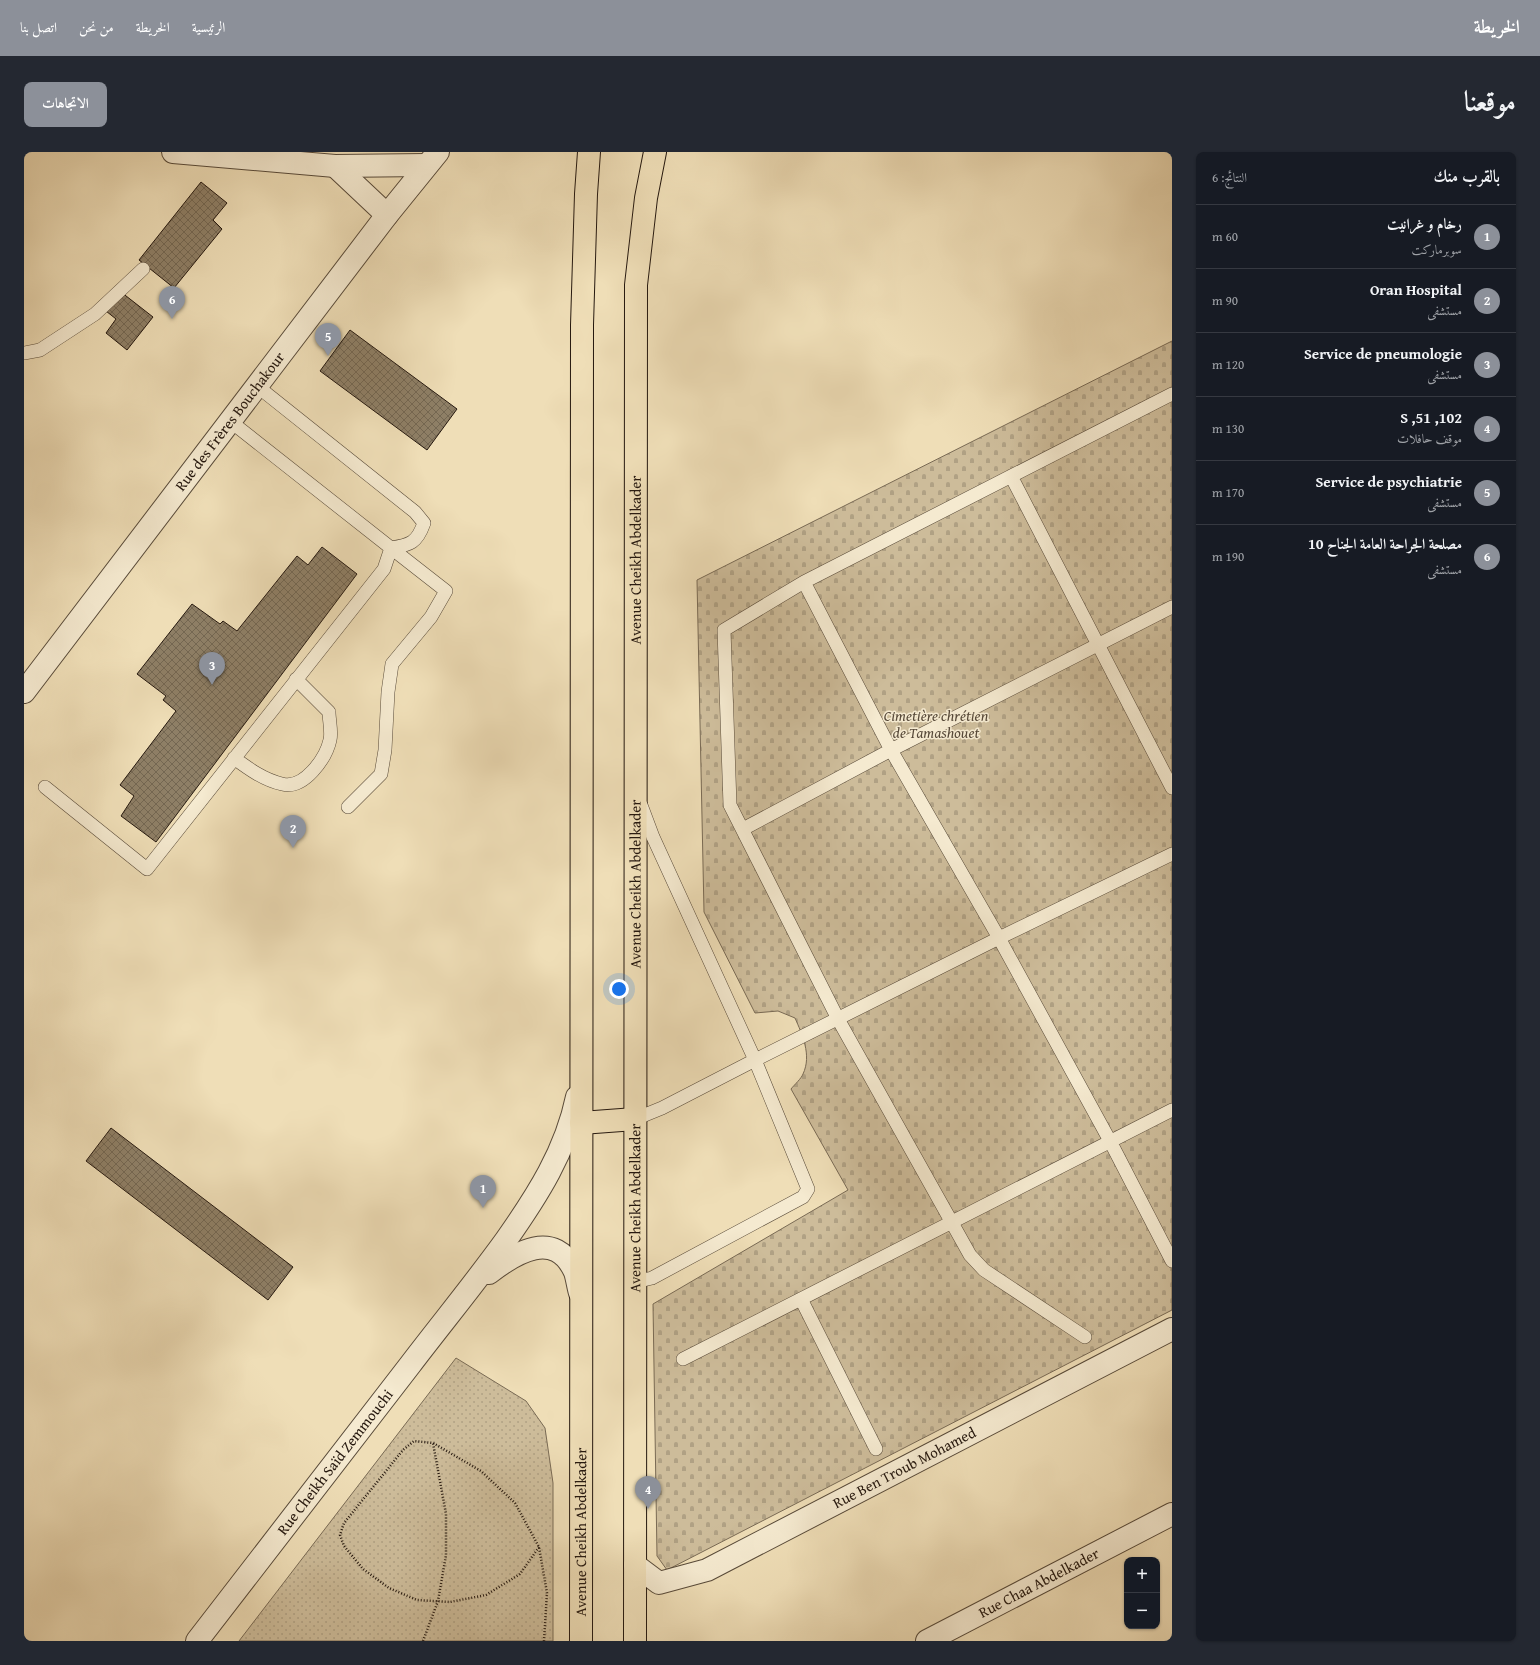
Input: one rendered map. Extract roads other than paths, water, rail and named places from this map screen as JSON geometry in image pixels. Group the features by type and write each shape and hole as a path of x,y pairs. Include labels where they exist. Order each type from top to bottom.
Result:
{"main road":[{"name":"Avenue Cheikh Abdelkader","path":"581,1641 582,325 586,194 589,152"},
{"name":"Avenue Cheikh Abdelkader","path":"634,1641 636,285 646,198 655,152"},
{"path":"581,1123 635,1119"}],"street":[{"path":"173,152 334,166 432,159"},
{"name":"Rue des Frères Bouchakour","path":"24,692 387,215 432,159"},
{"path":"334,166 387,215"},
{"path":"475,1284 524,1215 548,1176 562,1147 572,1120 581,1077"},
{"path":"475,1284 501,1264 522,1251 540,1247 555,1250 566,1258 575,1272 582,1299"},
{"name":"Rue Cheikh Saïd Zemmouchi","path":"197,1641 429,1340 475,1284"},
{"name":"Rue Ben Troub Mohamed","path":"635,1565 659,1583 707,1570 1172,1329"},
{"name":"Rue Chaa Abdelkader","path":"935,1639 1172,1514"}],"lane":[{"path":"24,353 40,350 95,314 143,269"},
{"path":"257,386 415,512 424,523 420,533 408,546 391,548"},
{"path":"1085,1337 984,1270 970,1255 950,1223 838,1020 730,805 724,630 804,582 1172,394"},
{"path":"230,421 446,591 431,617 392,664 388,692 385,750 381,774 348,807"},
{"path":"1011,476 1172,788"},
{"path":"45,787 147,869 384,569 391,548"},
{"path":"804,582 891,750 999,938 1110,1141 1172,1261"},
{"path":"743,829 891,750 1172,607"},
{"path":"234,758 259,775 284,785 302,781 320,762 330,739 329,712 296,679"},
{"path":"635,1282 652,1278 803,1197 808,1189 755,1060 653,837 643,812 636,779"},
{"path":"635,1119 662,1108 999,938 1172,854"},
{"path":"683,1359 1172,1110"},
{"path":"801,1299 876,1449"}],"place":[{"name":"مصلحة الجراحة العامة الجناح 10","path":"172,319"},
{"name":"Service de psychiatrie","path":"328,356"},
{"name":"Service de pneumologie","path":"212,685"},
{"name":"Oran Hospital","path":"293,848"},
{"name":"رخام و غرانيت","path":"483,1208"},
{"name":"102, 51, S","path":"648,1509"}],"park label":[{"name":"Cimetière chrétien de Tamashouet","path":"936,724"}]}
